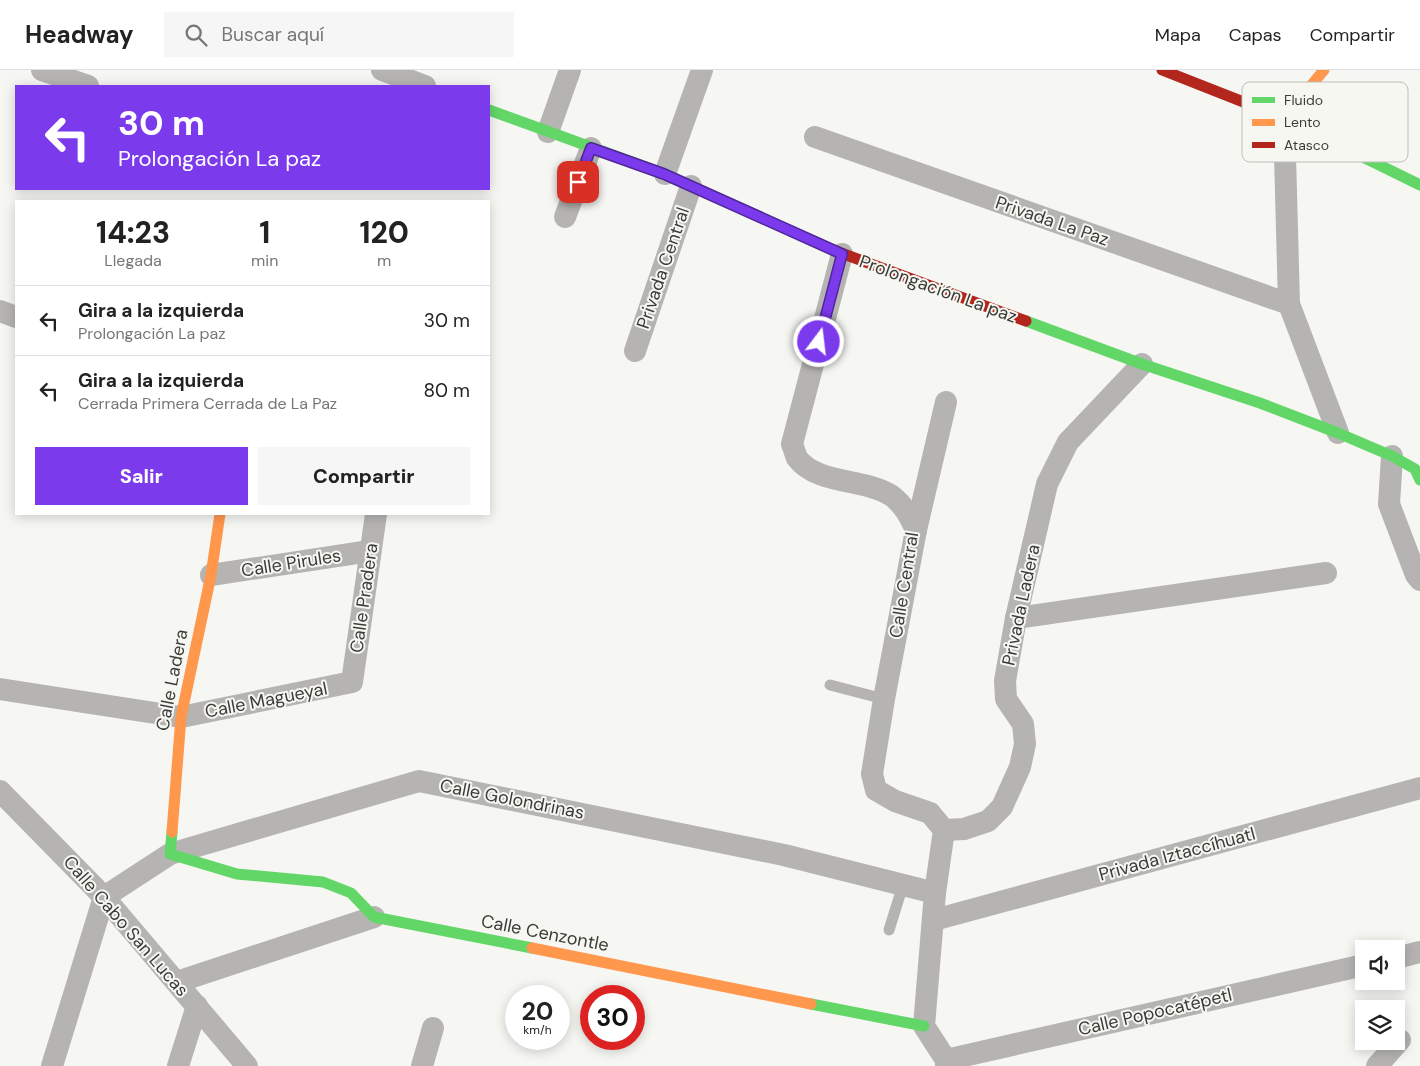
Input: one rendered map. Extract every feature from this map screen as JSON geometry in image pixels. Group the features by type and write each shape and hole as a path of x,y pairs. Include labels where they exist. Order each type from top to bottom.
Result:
{"street":[{"path":"42,70 85,85"},
{"path":"382,70 421,85"},
{"path":"424,85 429,70"},
{"path":"548,132 570,70"},
{"path":"664,174 702,70"},
{"path":"1162,70 1242,101"},
{"path":"1314,82 1324,70"},
{"name":"Prolongación La paz","path":"490,110 664,174 842,254 1142,364 1260,403 1338,433 1392,456 1415,469 1420,480"},
{"name":"Privada La Paz","path":"815,138 1289,304"},
{"path":"565,217 591,148"},
{"path":"1285,162 1289,304 1338,433"},
{"path":"1373,162 1420,185"},
{"name":"Privada Central","path":"635,351 691,186"},
{"name":"Calle Central","path":"842,254 792,444 796,457 806,467 830,477 873,487 892,496 905,508 916,530 884,698 872,774 876,790 895,801 930,813 944,830"},
{"path":"0,311 15,317"},
{"name":"Privada Ladera","path":"944,830 964,829 988,821 1002,807 1020,768 1025,744 1023,724 1006,699 1005,681 1016,618 1047,484 1068,442 1142,364"},
{"path":"916,530 946,402"},
{"path":"1392,456 1389,504 1416,575 1420,580"},
{"name":"Calle Ladera","path":"170,854 181,717 211,576 220,515"},
{"name":"Calle Pradera","path":"352,682 376,515"},
{"name":"Calle Pirules","path":"211,576 370,552"},
{"path":"1016,618 1326,573"},
{"name":"Calle Magueyal","path":"181,717 352,682"},
{"path":"0,689 181,717"},
{"name":"Calle Golondrinas","path":"104,897 170,854 420,780 784,854 935,893"},
{"name":"Privada Iztaccíhuatl","path":"934,920 1420,788"},
{"name":"Calle Cabo San Lucas","path":"0,791 104,897 247,1066"},
{"path":"944,830 935,893 924,1026 946,1063"},
{"path":"170,854 238,874 323,882 351,893 374,917 176,982"},
{"path":"52,1066 104,897"},
{"name":"Calle Cenzontle","path":"374,917 924,1026"},
{"path":"1405,956 1420,952"},
{"name":"Calle Popocatépetl","path":"946,1063 1355,967"},
{"path":"178,1066 197,1006"},
{"path":"422,1066 433,1028"},
{"path":"1377,1066 1391,1050"}],"lane":[{"path":"830,685 884,698"},
{"path":"889,930 903,884"}],"traffic: fast":[{"path":"490,110 665,174 833,250"},
{"path":"1373,162 1420,185"},
{"path":"1026,321 1142,364 1260,403 1338,433 1392,456 1415,469 1420,480"},
{"path":"172,832 170,854 237,874 323,882 351,893 374,917 532,948"},
{"path":"811,1004 924,1026"}],"traffic: slow":[{"path":"1314,82 1324,70"},
{"path":"172,832 181,717 211,575 220,515"},
{"path":"532,948 811,1004"}],"traffic: jam":[{"path":"1162,70 1242,101"},
{"path":"833,250 1026,321"}],"route":[{"path":"578,182 591,148 664,174 842,254 819,342"}]}
